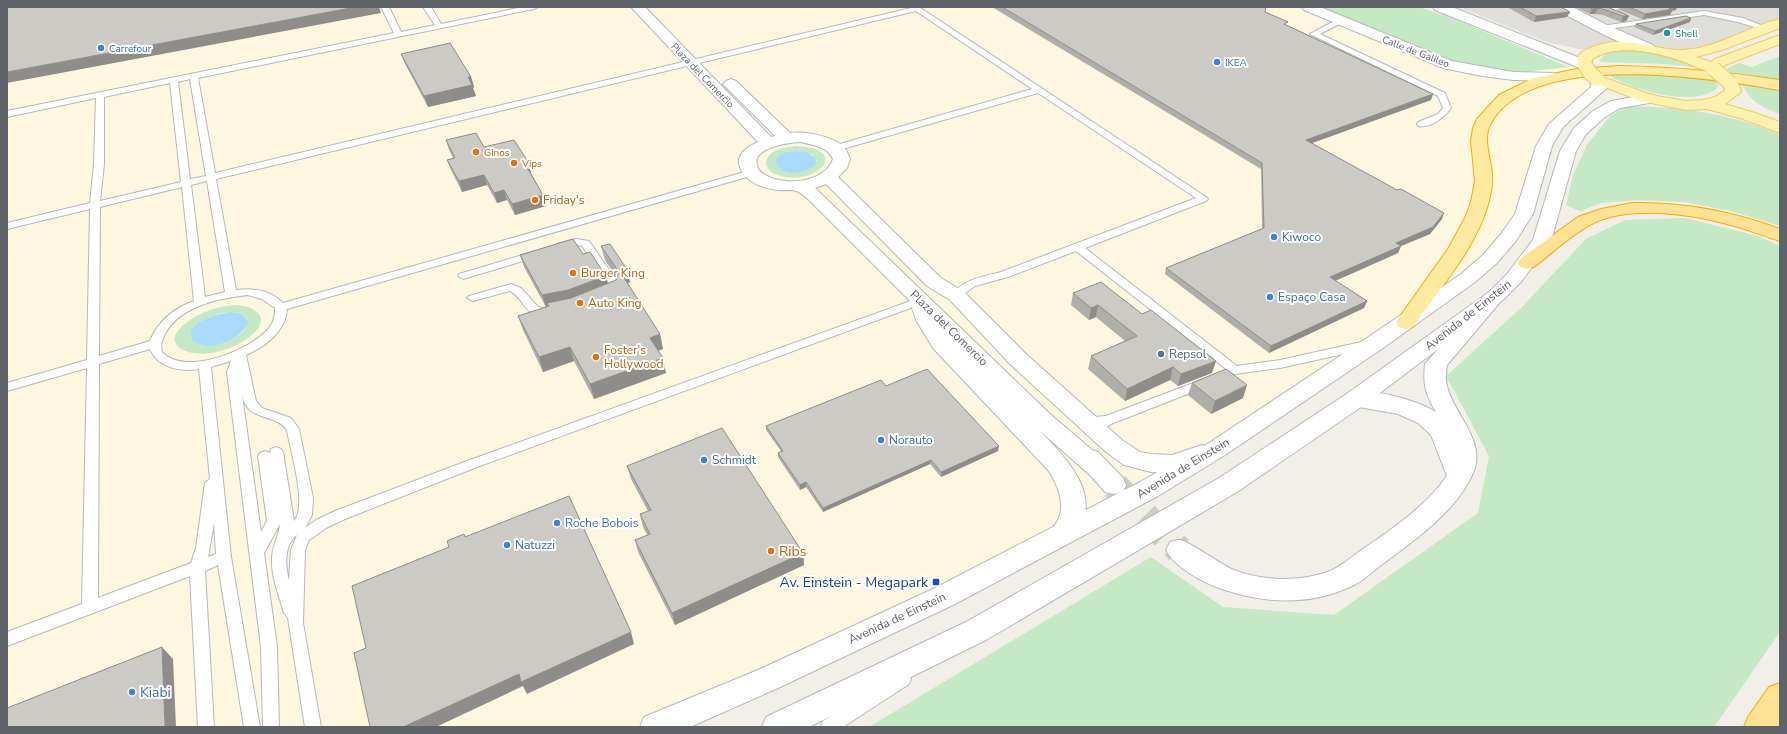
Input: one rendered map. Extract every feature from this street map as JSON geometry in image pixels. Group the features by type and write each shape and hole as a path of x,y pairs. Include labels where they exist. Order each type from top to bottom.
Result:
{"highway":[{"path":"1406,322 1473,225 1480,200 1484,177 1479,152 1479,132 1483,122 1494,106 1511,93 1529,84 1552,77 1608,71 1654,70 1701,73 1780,85"},
{"path":"1527,263 1586,220 1614,212 1651,208 1698,212 1754,224 1780,235"},
{"path":"1759,727 1780,697"}],"main road":[{"path":"1675,54 1694,53 1711,49 1780,22"},
{"path":"1714,69 1720,62 1780,39"},
{"path":"1732,87 1728,98 1720,102 1707,104 1686,104 1650,99 1624,91 1597,79 1590,73 1585,65 1585,57 1594,50 1613,47 1648,48 1675,54 1714,69 1753,107 1780,119"},
{"path":"1707,104 1749,116 1780,128"}],"street":[{"name":"Plaza del Comercio","path":"638,7 768,143"},
{"name":"Plaza del Comercio","path":"653,7 786,138"},
{"name":"Calle de Galileo","path":"1309,7 1448,65 1482,72 1513,76 1552,77"},
{"path":"1440,7 1585,65"},
{"path":"1459,7 1547,42 1594,50"},
{"path":"1562,7 1602,28 1648,48"},
{"path":"1602,28 1612,36 1614,40 1613,47"},
{"name":"Avenida de Einstein","path":"655,727 768,679 938,599 1149,489 1216,449 1406,322 1468,278 1490,259 1508,238 1524,214 1544,146 1557,124 1598,89 1599,84 1597,79"},
{"name":"Avenida de Einstein","path":"777,727 976,631 1228,485 1356,400 1496,296 1514,278 1527,263 1542,241 1568,151 1580,131 1599,114 1616,104 1650,99"},
{"path":"786,138 815,139 836,148 842,155 842,163 838,171 829,178 816,183 800,186 771,184 759,179 751,173 747,165 749,156 756,149 768,143 786,138"},
{"name":"Plaza del Comercio","path":"829,178 934,282 957,296 1018,359 1114,446 1126,455 1132,459 1151,463 1172,464 1216,449"},
{"name":"Plaza del Comercio","path":"800,186 813,194 920,301 946,324 1065,442 1106,477 1042,399 940,295 934,282"},
{"path":"1179,550 1201,566 1226,579 1266,589 1309,589 1344,577 1395,541 1437,505 1454,485 1464,465 1464,449 1437,389 1434,377 1436,364 1496,296"},
{"path":"920,301 926,320 941,344 1057,464 1067,479 1072,495 1072,509 1070,522 1061,536"},
{"path":"1356,400 1390,403 1418,412 1435,425 1456,465 1454,485"}],"lane":[{"path":"385,7 398,34"},
{"path":"428,7 439,26"},
{"path":"7,114 534,7"},
{"path":"1618,7 1610,10 1642,23"},
{"path":"1708,7 1720,16"},
{"path":"7,226 915,8 1203,199 1004,275 974,283 961,289 957,296"},
{"path":"1602,28 1642,23 1704,12 1764,28"},
{"path":"1341,21 1314,34 1442,95 1447,108 1441,116 1421,124"},
{"path":"194,76 231,294"},
{"path":"174,79 200,302"},
{"path":"836,148 1039,90"},
{"path":"90,608 95,205 99,164 100,95"},
{"path":"281,307 751,173"},
{"path":"464,276 576,242 585,243 616,287 615,291 600,296"},
{"path":"1077,247 1235,370"},
{"path":"473,298 511,287 516,289 534,311 552,312 559,310"},
{"path":"248,292 263,294 275,299 281,307 281,318 273,330 259,343 240,354 205,364 184,365 168,362 158,354 154,344 158,333 168,322 182,311 200,302 231,294 248,292"},
{"path":"295,623 298,550 303,537 321,524 340,515 465,467 920,301"},
{"path":"1087,421 1107,421 1235,370 1280,364 1375,343"},
{"path":"7,387 154,344"},
{"path":"240,354 250,403 258,411 287,421 292,429 304,492 306,515 302,523 286,535"},
{"path":"240,354 233,372 269,647 271,727"},
{"path":"205,364 224,557 252,727"},
{"path":"257,552 274,521 271,454 287,516 286,535 279,556 280,574 295,623 313,727"},
{"path":"206,727 197,568 203,548 215,464"},
{"path":"7,639 224,557"},
{"path":"829,727 976,631"}],"shaded area":[{"path":"7,7 1317,7 1516,73 1585,65 1599,84 1557,124 1534,182 1490,259 1149,489 653,727 7,727"},
{"path":"1459,7 1780,7 1780,23 1701,52 1579,49 1547,42"}],"green space":[{"path":"1317,7 1419,7 1452,18 1568,67 1516,73 1449,62"},
{"path":"1624,50 1663,55 1701,68 1666,64 1599,62 1606,54"},
{"path":"1780,56 1780,80 1730,72 1727,70 1728,68 1739,63 1752,67"},
{"path":"1609,75 1660,75 1716,80 1718,87 1708,93 1696,97 1681,97 1648,91 1619,81"},
{"path":"1742,84 1780,90 1780,114 1758,104 1749,96"},
{"path":"1627,106 1686,110 1724,116 1762,127 1780,135 1780,226 1731,211 1684,202 1639,200 1601,203 1580,211 1566,205 1573,175 1587,145 1610,116"},
{"path":"795,146 813,148 823,153 825,160 822,167 814,173 803,177 790,177 775,174 770,171 766,163 769,155 782,148","holes":["796,151 813,155 817,161 783,154"]},
{"path":"1685,218 1758,236 1780,246 1780,632 1714,727 869,727 1151,557 1223,607 1334,615 1478,513 1489,456 1446,376 1521,308 1586,239 1625,220"},
{"path":"237,305 247,307 259,313 261,323 258,329 237,345 224,350 202,354 193,353 179,348 175,338 178,331 186,323 198,315 210,310","holes":["231,312 244,315 247,318 247,323 242,332 237,336 215,344 195,343 190,336 203,320 221,313"]}],"water":[{"path":"796,151 808,153 816,158 815,165 806,170 794,173 783,170 775,163 780,155"},
{"path":"230,312 242,314 246,317 248,323 238,335 231,340 215,345 199,344 192,341 191,334 197,324 210,317"}],"building":[{"name":"Carrefour","path":"7,7 356,7 7,72"},
{"path":"1002,7 1266,7 1265,12 1288,22 1284,24 1433,94 1306,140 1397,190 1401,189 1444,213 1433,227 1396,243 1401,246 1330,277 1367,301 1271,346 1166,268 1264,228 1262,163"},
{"path":"1520,7 1561,7 1570,12 1536,16"},
{"path":"1589,7 1607,7 1629,16 1623,16 1606,10 1598,8 1592,9"},
{"path":"1629,7 1671,7 1669,8 1673,9 1645,14"},
{"path":"1686,16 1691,18 1655,31 1636,24"},
{"path":"450,43 471,77 468,77 472,85 424,96 401,54"},
{"path":"476,133 484,147 514,140 529,163 525,164 543,195 512,204 504,190 494,193 484,175 459,181 447,160 455,158 446,140"},
{"path":"573,239 583,254 590,252 606,276 568,290 542,295 520,255"},
{"name":"Foster's Hollywood","path":"610,244 626,268 619,270 660,334 650,338 663,358 590,384 570,347 539,357 518,316 549,306 547,303 571,298 616,280 619,272 601,246"},
{"path":"1101,282 1142,314 1151,310 1216,361 1181,374 1173,367 1127,389 1091,356 1137,336 1098,305 1091,308 1073,293"},
{"name":"Norauto","path":"927,369 999,446 941,472 931,460 823,508 806,482 800,485 778,453 783,451 766,426 881,380 886,386"},
{"path":"1226,369 1247,385 1215,401 1192,383"},
{"path":"722,428 803,553 672,613 635,540 650,534 640,514 651,510 627,466"},
{"path":"569,496 631,632 521,682 519,674 403,727 370,727 354,653 366,648 352,586 449,547 447,541 464,534 465,537"},
{"name":"Kiabi","path":"162,647 165,727 7,727 7,708"}],"tunnel":[{"path":"1115,486 1179,550"}],"place":[{"name":"Shell","path":"1667,33"},
{"name":"Carrefour","path":"101,48"},
{"name":"IKEA","path":"1217,62"},
{"name":"Ginos","path":"476,152"},
{"name":"Vips","path":"514,163"},
{"name":"Friday's","path":"535,200"},
{"name":"Kiwoco","path":"1274,237"},
{"name":"Burger King","path":"573,273"},
{"name":"Espaço Casa","path":"1270,297"},
{"name":"Auto King","path":"580,303"},
{"name":"Repsol","path":"1161,354"},
{"name":"Foster's Hollywood","path":"596,357"},
{"name":"Norauto","path":"881,440"},
{"name":"Schmidt","path":"704,460"},
{"name":"Roche Bobois","path":"557,523"},
{"name":"Natuzzi","path":"507,545"},
{"name":"Ribs","path":"771,551"},
{"name":"Av. Einstein - Megapark","path":"936,582"},
{"name":"Kiabi","path":"132,692"}]}
